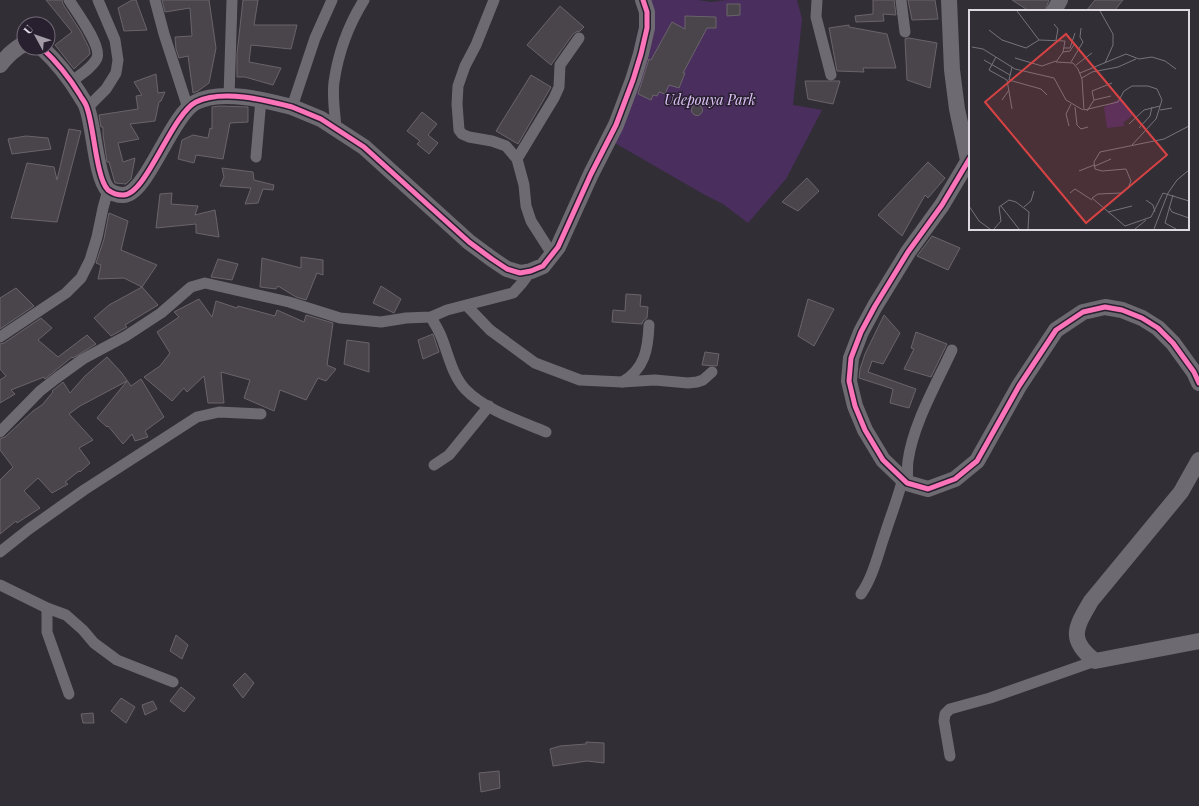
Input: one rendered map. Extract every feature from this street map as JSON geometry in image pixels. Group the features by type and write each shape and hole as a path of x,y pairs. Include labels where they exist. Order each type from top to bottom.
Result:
{"street":[{"path":"70,0 97,44 98,53 97,58 87,69 72,81"},
{"path":"87,108 106,89 116,72 118,60 115,40 98,0"},
{"path":"155,0 164,34 188,108"},
{"path":"229,97 232,0"},
{"path":"292,107 315,38 332,0"},
{"path":"336,128 334,83 347,33 364,0"},
{"path":"494,0 476,45 465,66 458,86 459,130 462,134 469,137 492,140 506,146 517,159 524,184 526,206 530,221 552,254"},
{"path":"49,56 72,81 87,108 104,183 108,190 114,193 124,195 132,191 143,182 169,135 188,108 196,102 212,97 261,99 292,107 321,119 336,128 364,148 492,260 507,269 520,273 531,271 543,266 558,247 591,174 616,125 633,80 647,28 648,12 643,0"},
{"path":"817,0 816,17 831,75"},
{"path":"901,0 905,32"},
{"path":"948,0 952,70 957,109 969,159 942,205 908,252 875,306 861,332 851,358 849,381 855,406 865,430 883,460 905,481 928,489 955,479 977,461 1019,386 1056,330 1083,312 1105,308 1122,310 1142,318 1158,328 1173,343 1194,372 1199,383"},
{"path":"1055,10 1060,0"},
{"path":"517,159 554,98 559,87 560,65 578,38"},
{"path":"0,65 6,56 16,48"},
{"path":"256,157 261,99"},
{"path":"0,337 66,293 81,278 92,254 108,190"},
{"path":"0,432 40,391 58,377 83,359 126,336 161,313 191,287 205,283 289,302 340,318 380,322 431,316 447,310 467,306 513,292 522,284 531,271"},
{"path":"467,306 490,330 535,363 580,380 622,382 660,380 688,383 703,380 712,372"},
{"path":"431,316 453,368 465,388 478,399 500,413 546,432"},
{"path":"622,382 628,379 640,364 647,350 649,325"},
{"path":"861,594 865,588 905,481 912,441 922,414 952,350"},
{"path":"434,465 449,455 489,406"},
{"path":"0,552 29,529 84,490 145,452 192,420 203,415 219,412 260,414"},
{"path":"1095,661 1086,654 1078,642 1076,631 1079,621 1091,600 1181,492 1199,460"},
{"path":"0,585 47,608 66,615 83,630 94,643 117,660 173,682"},
{"path":"47,608 47,632 69,694"},
{"path":"950,756 944,720 945,714 950,709 990,698 1095,661 1199,642"}],"green space":[{"name":"Udepouya Park","path":"645,0 698,0 711,2 726,0 797,0 802,19 793,105 822,110 786,179 748,223 723,204 613,142"}],"building":[{"path":"46,0 62,0 89,48 90,54 74,69 56,46 56,44 72,32"},
{"path":"132,0 136,0 147,30 124,31 118,8"},
{"path":"162,0 209,0 216,48 209,83 193,93 188,56 179,58 176,49 175,37 192,36 190,8 165,12"},
{"path":"243,0 258,0 254,25 297,25 291,49 251,45 249,62 281,68 273,85 245,77 237,77 237,54"},
{"path":"873,0 894,0 896,15 883,14 884,21 856,22 855,16 873,14"},
{"path":"908,0 935,0 938,19 912,20"},
{"path":"1012,0 1049,0 1045,10 1027,10"},
{"path":"1095,0 1123,0 1115,10 1087,10"},
{"path":"727,4 740,4 740,15 727,16"},
{"path":"560,6 584,27 580,31 573,34 551,65 527,45"},
{"path":"685,16 716,17 716,28 707,28 683,73 685,73 679,88 669,85 665,94 659,92 657,96 653,95 651,100 638,94 649,59 651,60 672,22 685,29"},
{"path":"849,25 849,27 887,34 896,68 863,68 864,72 837,71 829,28"},
{"path":"909,38 937,43 930,88 907,80 905,39"},
{"path":"156,74 158,93 165,92 161,101 159,102 155,121 130,124 139,139 118,143 123,162 135,158 131,179 126,184 115,183 109,162 107,162 103,127 101,127 99,115 138,109 136,96 142,95 134,82"},
{"path":"531,75 551,87 518,144 496,131"},
{"path":"805,81 840,81 833,104 808,99"},
{"path":"697,104 701,106 703,110 701,114 697,116 693,114 691,110 693,106"},
{"path":"212,107 248,107 248,122 230,123 223,159 196,155 194,163 178,159 182,140 193,135 208,138 210,128 212,129"},
{"path":"422,112 437,124 428,135 438,143 429,154 417,144 420,141 407,131"},
{"path":"69,129 81,131 57,222 11,218 27,163 54,167 57,180"},
{"path":"26,136 48,138 51,149 12,154 8,139"},
{"path":"928,162 945,178 928,198 925,195 902,236 878,215"},
{"path":"222,168 253,172 254,180 274,185 273,190 263,189 258,203 245,204 251,188 220,186 224,177"},
{"path":"807,178 819,191 798,211 782,202"},
{"path":"172,193 171,204 198,206 195,215 215,210 219,237 196,233 196,224 156,228 160,194"},
{"path":"109,213 128,221 121,250 157,265 142,287 124,278 98,279 101,265 96,263 104,239"},
{"path":"932,236 960,248 948,270 917,256"},
{"path":"301,257 323,260 323,275 317,273 306,300 296,297 278,286 276,289 260,287 262,258 301,268"},
{"path":"218,259 238,264 232,280 211,277"},
{"path":"381,286 401,299 394,313 373,303"},
{"path":"142,287 158,305 125,325 127,327 111,336 94,318 109,305"},
{"path":"16,288 34,306 0,329 0,298"},
{"path":"626,294 641,295 640,306 648,307 647,318 642,324 612,322 613,310 625,311"},
{"path":"199,299 212,317 216,301 237,308 238,306 275,316 277,310 304,322 306,315 333,323 327,365 336,369 326,381 318,378 306,400 280,390 274,411 244,398 250,380 221,372 224,403 208,403 204,376 187,392 184,388 172,401 144,377 160,366 170,353 157,332 179,317 174,312"},
{"path":"808,299 834,309 814,346 798,336"},
{"path":"884,315 900,333 883,364 872,361 868,372 916,389 909,408 890,403 893,389 859,378 860,369 865,354"},
{"path":"41,318 52,328 38,340 58,357 87,335 96,344 73,358 72,357 45,379 44,377 11,390 15,394 0,403 0,380 6,376 0,369 0,344 4,343"},
{"path":"916,332 947,344 931,377 904,369 914,349 911,348"},
{"path":"433,334 439,352 423,359 418,340"},
{"path":"347,340 369,343 369,372 344,364"},
{"path":"705,352 719,354 717,366 702,365"},
{"path":"107,357 121,372 131,386 141,379 164,417 145,431 148,437 135,441 132,434 123,444 108,426 107,427 97,418 127,381 80,406 69,414 93,440 79,448 90,463 65,482 68,484 52,493 38,478 24,491 40,508 17,523 16,521 0,534 0,480 13,467 0,450 0,439 5,437 33,411 42,405 53,392 52,391 63,382 70,393 85,376"},
{"path":"176,635 188,645 182,659 170,651"},
{"path":"245,673 254,683 243,698 233,685"},
{"path":"181,687 195,698 184,712 170,701"},
{"path":"121,698 135,707 126,723 111,711"},
{"path":"153,701 157,709 145,715 142,705"},
{"path":"93,713 94,723 83,723 81,714"},
{"path":"586,742 604,743 604,763 587,761 553,766 550,749 560,746 586,744"},
{"path":"499,771 500,788 481,792 479,773"}],"cycle path":[{"path":"50,56 67,76 86,104 101,175 104,184 111,192 123,195 132,192 141,183 177,122 196,102 206,98 218,96 244,97 269,101 292,107 321,119 364,147 469,242 507,269 520,273 531,271 543,266 558,247 591,174 616,125 633,80 647,28 647,12 643,0"},
{"path":"969,160 942,205 908,252 875,306 861,332 851,358 849,381 855,406 865,430 883,460 907,483 928,489 955,479 977,461 1019,386 1056,330 1083,312 1105,307 1122,310 1142,318 1158,328 1173,343 1194,372 1199,383"}]}
